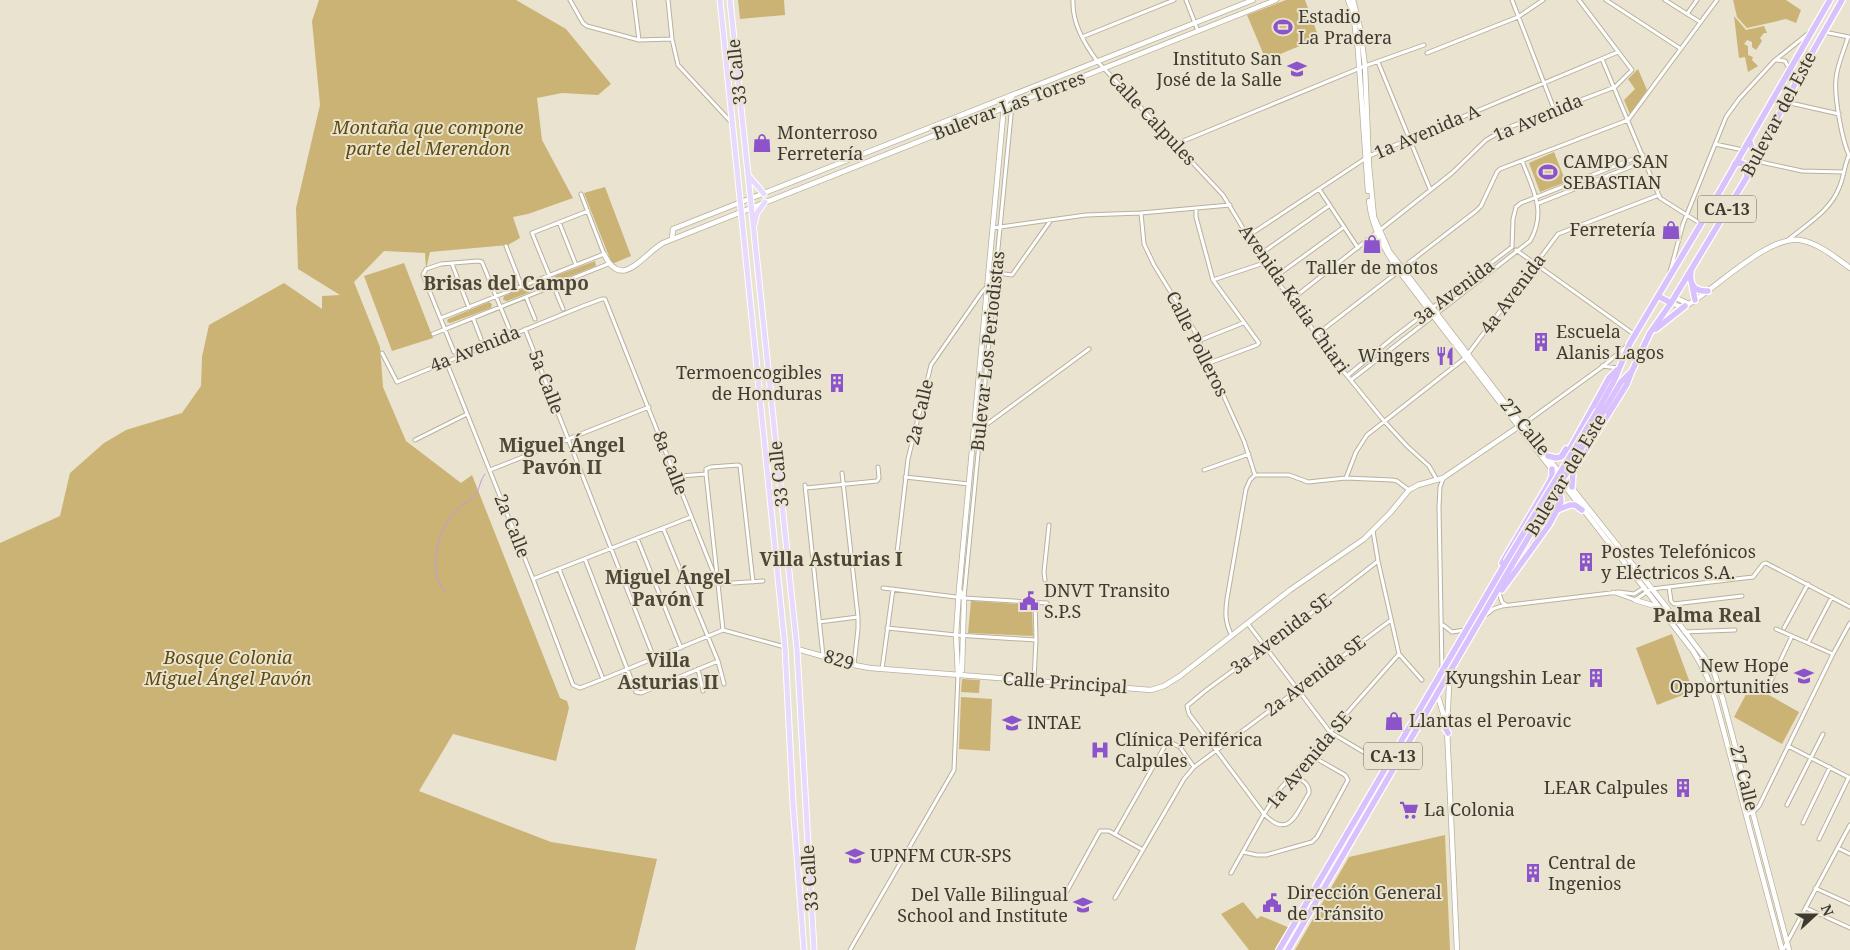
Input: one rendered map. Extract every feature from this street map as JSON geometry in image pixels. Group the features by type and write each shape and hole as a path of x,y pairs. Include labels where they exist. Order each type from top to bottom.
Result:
{"highway":[{"name":"Bulevar del Este","path":"1288,950 1454,667 1600,411 1630,343 1830,0"},
{"name":"Bulevar del Este","path":"1279,950 1388,766 1476,611 1600,411 1621,382 1632,371 1650,333 1673,300 1747,177 1823,32 1842,0"},
{"path":"1749,140 1750,147 1754,150 1763,147"},
{"path":"1735,164 1744,164 1747,177"},
{"path":"1692,266 1690,274 1695,300"},
{"path":"1692,285 1699,291 1708,291"},
{"path":"1658,296 1673,300"},
{"path":"1650,333 1687,305"},
{"path":"1578,462 1570,464 1566,458 1609,378 1618,368"},
{"path":"1572,487 1572,475 1578,462 1627,384 1632,371"},
{"path":"1548,456 1556,458 1561,456 1577,436"},
{"path":"1476,611 1551,479 1552,469"},
{"path":"1535,542 1562,500 1560,494 1553,490 1541,496"},
{"path":"1479,622 1487,614 1559,508 1572,505 1582,510"},
{"path":"1420,723 1432,718 1437,719 1448,730"},
{"path":"1397,762 1395,758 1414,720"}],"main road":[{"name":"33 Calle","path":"720,0 785,647 793,803 804,950"},
{"name":"33 Calle","path":"730,0 797,649 814,950"},
{"path":"747,173 757,188 764,194"},
{"path":"754,233 758,213 766,202"}],"street":[{"path":"570,0 587,26 639,40 672,39"},
{"path":"634,0 639,40"},
{"path":"668,0 672,39 678,65 733,124"},
{"name":"Calle Calpules","path":"1073,0 1074,17 1082,36 1097,61 1176,144 1230,205"},
{"path":"1082,36 1174,0"},
{"path":"1186,0 1198,31"},
{"name":"Bulevar Las Torres","path":"672,239 674,229 1253,0"},
{"name":"Bulevar Las Torres","path":"672,239 1276,0"},
{"name":"27 Calle","path":"1348,0 1355,26 1367,157 1374,218 1378,232 1400,270 1582,510 1685,632 1712,669 1728,716 1789,950"},
{"name":"27 Calle","path":"1353,0 1360,28 1365,66 1367,157"},
{"path":"1512,0 1554,109"},
{"path":"1427,52 1518,17 1542,0"},
{"path":"1579,0 1618,52"},
{"path":"1606,0 1681,49"},
{"path":"1665,0 1700,22"},
{"path":"1687,14 1697,0"},
{"path":"1316,335 1476,211 1481,206 1497,172 1506,166 1628,120 1717,0"},
{"path":"1788,240 1833,202 1849,156 1836,96 1836,78 1849,37 1823,32"},
{"path":"1669,278 1677,244 1726,117 1774,61 1810,33"},
{"path":"1176,144 1365,66 1424,45"},
{"name":"1a Avenida A","path":"1248,236 1367,157 1618,52"},
{"name":"1a Avenida","path":"1291,300 1452,172 1486,140 1507,128 1615,87 1632,70 1618,52"},
{"path":"1602,59 1659,195 1664,201 1688,214 1701,224"},
{"path":"1774,61 1785,61 1790,71"},
{"path":"1378,62 1430,189"},
{"path":"1063,75 1066,78 1065,84"},
{"path":"1004,108 1007,100 1022,91"},
{"path":"1786,102 1839,114"},
{"name":"Bulevar Los Periodistas","path":"850,950 954,770 958,675 962,670 959,635 962,597 981,430 1012,105"},
{"name":"Bulevar Los Periodistas","path":"962,597 959,590 1004,108"},
{"path":"1844,140 1850,140"},
{"path":"1715,144 1743,150"},
{"name":"3a Avenida","path":"1350,380 1512,247 1515,210 1522,203 1643,155"},
{"path":"1522,161 1536,198"},
{"path":"1538,203 1645,161"},
{"path":"1756,161 1802,171 1843,172"},
{"path":"1319,189 1358,248"},
{"path":"581,194 608,264 616,269 621,271 630,270 656,247 672,239"},
{"path":"764,194 766,202"},
{"name":"4a Avenida","path":"1346,478 1361,443 1373,429 1466,356 1558,234 1659,195"},
{"name":"3a Avenida","path":"1347,376 1530,240 1536,230 1538,203 1536,198"},
{"name":"Avenida Katia Chiari","path":"993,228 1086,215 1141,213 1230,205 1264,263 1316,335 1384,421 1429,466 1437,480"},
{"path":"1259,254 1330,205"},
{"path":"1196,208 1196,217 1213,280 1258,341 1258,344 1208,363"},
{"path":"563,309 532,233 588,211"},
{"name":"Calle Polleros","path":"1141,213 1144,244 1198,341 1249,454 1255,475"},
{"path":"989,272 1012,275 1052,219"},
{"path":"559,222 576,265"},
{"path":"1275,277 1344,227"},
{"path":"1673,300 1677,306 1687,305 1765,250 1788,240 1799,240 1814,245 1850,268"},
{"path":"1677,244 1687,247"},
{"path":"506,246 522,287"},
{"path":"1512,247 1636,335"},
{"path":"441,318 604,254"},
{"path":"454,352 423,272 432,266 480,261 484,264 509,328"},
{"path":"1213,280 1264,263"},
{"path":"452,264 469,308"},
{"path":"433,334 608,264"},
{"name":"2a Calle","path":"898,554 897,545 906,478 931,365 970,307 988,286"},
{"path":"526,297 534,319"},
{"name":"4a Avenida","path":"382,354 397,382 525,329 605,299"},
{"name":"8a Calle","path":"605,299 718,584 724,630"},
{"path":"473,318 481,339"},
{"path":"1198,341 1243,323"},
{"name":"5a Calle","path":"525,329 654,658"},
{"path":"1520,426 1602,367 1630,343"},
{"path":"974,431 981,430 1089,349"},
{"name":"2a Calle","path":"446,361 533,579 573,686 580,688 603,680"},
{"path":"1602,367 1618,368"},
{"path":"490,470 649,407"},
{"path":"415,440 467,414"},
{"name":"27 Calle","path":"1520,426 1548,456 1572,487 1705,670 1712,686 1783,950"},
{"name":"Calle Principal","path":"882,668 1151,690 1171,682 1290,590 1364,539 1409,490 1418,485 1444,478 1520,426"},
{"path":"1204,470 1249,454"},
{"path":"753,582 741,469 738,465 711,466 706,470 706,474 718,584 753,582 763,581"},
{"path":"823,656 805,486 843,485 877,481 880,478 878,467"},
{"path":"842,473 858,617 854,665"},
{"path":"681,476 706,474"},
{"path":"1232,636 1225,617 1226,599 1246,489 1250,480 1255,475 1289,474 1308,482 1346,478 1397,481 1409,490"},
{"path":"906,478 969,484"},
{"path":"1442,671 1439,501 1440,487 1444,478"},
{"path":"533,579 691,517"},
{"path":"1045,580 1046,575 1044,572 1049,526"},
{"path":"663,528 718,661 724,684"},
{"path":"1373,531 1399,654 1422,680"},
{"path":"637,538 681,648"},
{"path":"585,559 638,694 718,661"},
{"name":"3a Avenida SE","path":"1216,749 1188,710 1189,703 1378,561"},
{"path":"1487,614 1494,608 1507,606 1613,592 1634,594 1647,589 1753,577 1763,564 1766,563 1850,607"},
{"path":"559,569 603,680 724,630 785,647"},
{"path":"1784,628 1808,584"},
{"path":"1669,587 1674,604 1742,596"},
{"path":"882,588 962,597 1047,603"},
{"path":"882,668 893,589"},
{"path":"1636,600 1647,589"},
{"path":"1613,592 1660,608"},
{"path":"1500,594 1502,602 1507,606"},
{"path":"1808,643 1832,597"},
{"path":"1034,680 1035,602"},
{"path":"819,622 858,617"},
{"name":"2a Avenida SE","path":"1115,898 1184,779 1194,767 1391,620"},
{"path":"1746,815 1753,812 1759,806 1850,623"},
{"path":"1248,624 1330,732 1388,766"},
{"path":"1442,624 1450,631 1465,630"},
{"path":"887,628 1036,640"},
{"path":"1776,629 1833,654"},
{"path":"1678,632 1736,630"},
{"path":"1766,689 1792,636"},
{"name":"829","path":"797,649 854,665 882,668"},
{"name":"1a Avenida SE","path":"1231,874 1280,789 1399,654"},
{"path":"1454,667 1449,686 1448,730 1456,950"},
{"path":"698,669 702,691"},
{"path":"1705,670 1712,669"},
{"path":"1434,683 1448,730"},
{"path":"1712,686 1718,684"},
{"path":"1787,805 1823,734"},
{"path":"1115,834 1163,747 1172,742 1180,748 1194,767"},
{"path":"1788,746 1849,778 1819,839"},
{"path":"1216,749 1264,814 1279,826 1293,820 1310,791 1307,784 1293,775"},
{"path":"1243,852 1257,856 1266,855 1306,844 1317,837 1348,780 1346,775 1310,755"},
{"path":"1803,823 1830,767"},
{"path":"1783,950 1815,888 1850,827"},
{"path":"1067,891 1100,831 1105,830 1115,834 1143,850"},
{"path":"1838,848 1850,854"},
{"path":"1815,888 1850,904"},
{"path":"1806,908 1850,928"}],"green space":[{"name":"Bosque Colonia Miguel Ángel Pavón","path":"319,0 516,0 566,29 611,84 598,95 562,93 537,98 542,140 573,198 528,214 513,217 520,238 508,245 430,252 426,269 425,253 384,251 354,282 380,347 383,387 406,441 461,483 472,475 560,698 567,701 569,708 556,761 453,734 419,791 551,842 657,859 635,950 0,950 0,543 60,516 70,473 104,443 126,430 182,413 201,386 202,357 209,325 284,283 322,309 322,296 340,295 298,269 296,208 320,105 312,21"},
{"path":"738,0 784,0 785,15 740,19"},
{"name":"Estadio La Pradera","path":"1286,0 1305,0 1319,38 1266,60 1247,15"},
{"path":"1733,0 1786,0 1801,10 1796,23 1786,19 1747,28 1737,17"},
{"path":"1734,16 1746,30 1764,26 1767,33 1764,33 1760,38 1762,41 1756,50 1752,47 1752,42 1747,40 1744,44 1748,46 1748,55 1753,57 1752,60 1758,66 1748,72 1745,57 1739,58"},
{"path":"1638,69 1647,90 1630,114 1624,100 1635,89 1628,79"},
{"name":"CAMPO SAN SEBASTIAN","path":"1554,152 1566,182 1540,192 1529,163"},
{"path":"605,187 631,256 612,264 584,193"},
{"path":"595,261 596,266 558,281 554,280 555,276"},
{"path":"404,263 433,338 392,351 364,276"},
{"path":"541,282 545,283 543,287 507,301 503,300 504,296"},
{"path":"489,302 492,304 491,308 450,323 447,322 448,319"},
{"path":"971,601 1032,605 1033,636 968,633"},
{"path":"1672,634 1693,691 1657,705 1636,648"},
{"path":"962,679 980,680 979,693 961,692"},
{"path":"1751,685 1799,712 1782,744 1734,717"},
{"path":"961,697 992,699 990,751 959,749"},
{"path":"1445,835 1450,950 1295,950 1349,857"},
{"path":"1243,902 1257,919 1261,916 1290,928 1276,950 1249,950 1221,914"}],"waterway":[{"path":"445,592 439,583 436,572 435,561 440,538 450,517 460,506 475,496 485,474"}],"place":[{"name":"Estadio La Pradera","path":"1283,27"},
{"name":"Instituto San José de la Salle","path":"1297,69"},
{"name":"Monterroso Ferretería","path":"762,143"},
{"name":"CAMPO SAN SEBASTIAN","path":"1548,172"},
{"name":"Ferretería","path":"1671,230"},
{"name":"Taller de motos","path":"1372,244"},
{"name":"Escuela Alanis Lagos","path":"1541,342"},
{"name":"Wingers","path":"1445,356"},
{"name":"Termoencogibles de Honduras","path":"837,383"},
{"name":"Postes Telefónicos y Eléctricos S.A.","path":"1586,562"},
{"name":"DNVT Transito S.P.S","path":"1029,601"},
{"name":"New Hope Opportunities","path":"1804,676"},
{"name":"Kyungshin Lear","path":"1596,678"},
{"name":"Llantas el Peroavic","path":"1394,721"},
{"name":"INTAE","path":"1012,723"},
{"name":"Clínica Periférica Calpules","path":"1100,750"},
{"name":"LEAR Calpules","path":"1683,788"},
{"name":"La Colonia","path":"1409,810"},
{"name":"UPNFM CUR-SPS","path":"855,856"},
{"name":"Central de Ingenios","path":"1533,873"},
{"name":"Dirección General de Tránsito","path":"1272,903"},
{"name":"Del Valle Bilingual School and Institute","path":"1083,905"}],"district":[{"name":"Brisas del Campo","path":"506,283"},
{"name":"Miguel Ángel Pavón II","path":"562,456"},
{"name":"Villa Asturias I","path":"831,559"},
{"name":"Miguel Ángel Pavón I","path":"668,588"},
{"name":"Palma Real","path":"1707,615"},
{"name":"Villa Asturias II","path":"668,671"}],"park label":[{"name":"Montaña que compone parte del Merendon","path":"428,138"}]}
